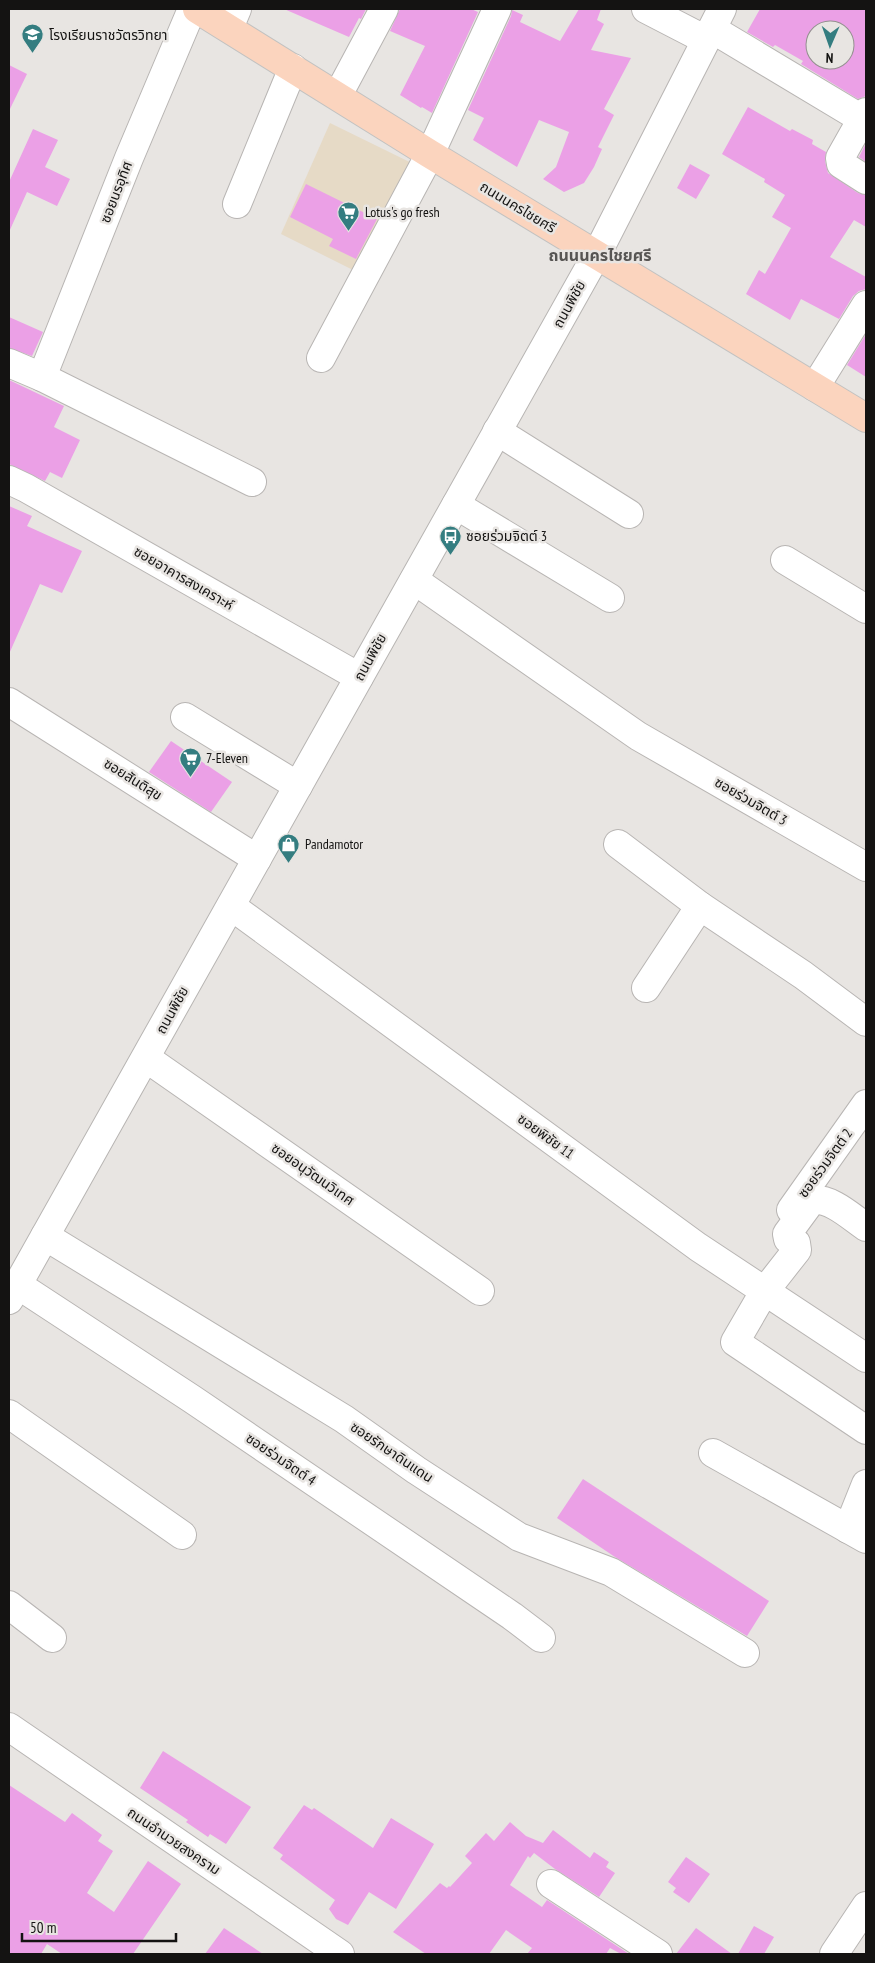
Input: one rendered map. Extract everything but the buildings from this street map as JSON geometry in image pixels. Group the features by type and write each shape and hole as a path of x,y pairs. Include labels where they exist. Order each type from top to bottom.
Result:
{"main road":[{"name":"ถนนนครไชยศรี","path":"197,9 233,19 293,68 430,154 866,418"}],"street":[{"name":"ซอยนรอุทิศ","path":"42,377 129,158 192,9"},
{"path":"338,95 384,9"},
{"path":"320,358 430,154 497,9"},
{"path":"646,9 713,26 864,115 840,158 840,162 866,180"},
{"name":"ถนนพิชัย","path":"13,1293 597,254 713,26"},
{"path":"237,204 293,68"},
{"path":"815,387 866,305"},
{"path":"9,362 252,482"},
{"path":"497,432 629,514"},
{"name":"ซอยอาคารสงเคราะห์","path":"9,480 359,677"},
{"path":"456,505 610,598"},
{"path":"785,560 866,609"},
{"name":"ซอยร่วมจิตต์ 3","path":"414,580 638,736 866,867"},
{"name":"ซอยสันติสุข","path":"9,702 257,859"},
{"path":"185,717 298,786"},
{"path":"618,844 700,906 803,975 866,1022"},
{"name":"ซอยพิชัย 11","path":"230,906 698,1247 866,1358"},
{"path":"646,988 700,906"},
{"name":"ซอยอนุวัฒนวิเทศ","path":"146,1058 480,1291"},
{"name":"ซอยร่วมจิตต์ 2","path":"764,1292 797,1250 796,1244 788,1240 787,1236 793,1224 790,1216 792,1209 866,1104"},
{"path":"793,1224 812,1200 821,1199 829,1202 866,1227"},
{"name":"ซอยรักษาดินแดน","path":"45,1236 344,1419 416,1470 519,1536 611,1572 745,1653"},
{"path":"764,1292 735,1342 866,1430"},
{"name":"ซอยร่วมจิตต์ 4","path":"13,1293 192,1399 542,1638"},
{"path":"9,1414 182,1535"},
{"path":"713,1453 857,1534 866,1484"},
{"path":"9,1605 52,1638"},
{"name":"ถนนอำนวยสงคราม","path":"9,1727 340,1954"},
{"path":"550,1884 658,1954"},
{"path":"834,1954 866,1906"}],"shaded area":[{"path":"330,123 430,172 373,280 281,234"}],"place":[{"name":"โรงเรียนราชวัตรวิทยา","path":"33,54"},
{"name":"Lotus's go fresh","path":"349,231"},
{"name":"ซอยร่วมจิตต์ 3","path":"450,555"},
{"name":"7-Eleven","path":"190,777"},
{"name":"Pandamotor","path":"289,863"}],"district":[{"name":"ถนนนครไชยศรี","path":"600,255"}]}
